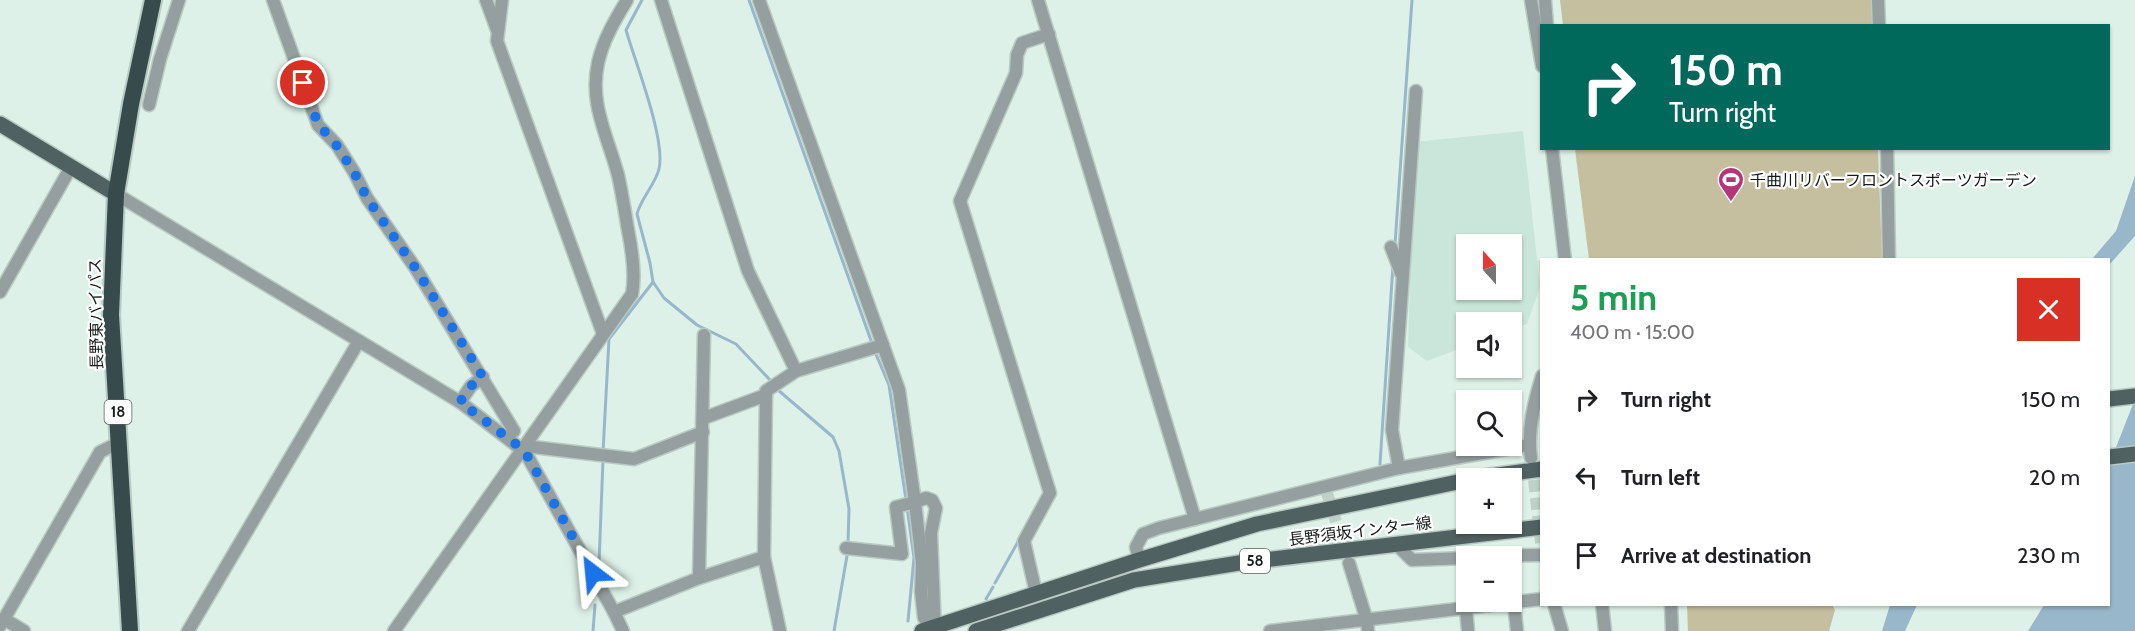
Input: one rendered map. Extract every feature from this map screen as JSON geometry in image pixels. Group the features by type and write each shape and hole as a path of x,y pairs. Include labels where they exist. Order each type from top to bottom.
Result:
{"highway":[{"name":"長野東バイパス","path":"130,631 111,315 112,268 116,194 131,104 153,0"}],"main road":[{"path":"0,124 116,194"},
{"path":"2110,399 2135,396"},
{"path":"2110,457 2135,454"},
{"path":"1520,468 1537,464"},
{"name":"長野須坂インター線","path":"929,627 1257,525 1456,482"},
{"name":"長野須坂インター線","path":"975,631 1134,580 1229,564 1540,527"}],"street":[{"path":"149,105 160,59 179,0"},
{"path":"273,0 318,124 337,146 367,198 416,269 514,431"},
{"path":"486,0 498,32"},
{"path":"502,0 497,41 603,334"},
{"path":"393,631 527,448 632,294 634,284 629,237 620,186 598,115 596,85 598,63 608,36 627,0"},
{"path":"661,0 748,271 796,371"},
{"path":"759,0 876,347 899,390 909,504 922,564 921,592 929,627"},
{"path":"1038,0 1195,519"},
{"path":"1531,0 1540,48"},
{"path":"1545,0 1547,24"},
{"path":"1878,0 1879,24"},
{"path":"1036,593 1024,541 1050,493 960,201 1016,73 1017,55 1022,43 1049,34"},
{"path":"1399,468 1392,430 1416,91"},
{"path":"1552,150 1564,258"},
{"path":"1887,150 1889,258"},
{"path":"0,292 71,167"},
{"path":"116,194 460,402 527,448 634,459 703,432"},
{"path":"1391,246 1403,277"},
{"path":"699,578 704,334"},
{"path":"188,631 359,341"},
{"path":"780,631 764,557 766,391 796,371 876,347"},
{"path":"460,402 471,386 483,377"},
{"path":"1537,464 1529,445 1534,401 1540,382"},
{"path":"704,418 766,395"},
{"path":"24,631 2,622 100,452 120,442"},
{"path":"1139,560 1136,547 1143,534 1399,468 1529,445"},
{"path":"527,448 528,457 623,631"},
{"path":"848,548 902,554 896,507 926,498 932,500 936,508 931,533 929,627"},
{"path":"1396,544 1412,560 1456,558"},
{"path":"1522,555 1540,555"},
{"path":"614,612 699,578 764,557"},
{"path":"1349,563 1367,626"},
{"path":"1522,602 1540,599"},
{"path":"1555,606 1562,631"},
{"path":"1602,606 1605,631"},
{"path":"1671,606 1672,631"},
{"path":"1270,631 1367,626 1456,611"},
{"path":"1466,612 1468,631"},
{"path":"1515,612 1517,631"}],"shaded area":[{"path":"1560,0 1873,0 1874,24 1563,24"},
{"path":"1523,131 1540,287 1527,324 1522,326 1522,312 1456,312 1456,350 1427,361 1408,347 1414,142"},
{"name":"千曲川リバーフロントスポーツガーデン","path":"1575,150 1878,150 1882,258 1589,258"},
{"path":"1687,606 1833,606 1835,610 1829,631 1688,631"}],"water":[{"path":"2135,176 2135,236 2110,264 2110,258 2093,258 2116,231"},
{"path":"2135,399 2135,631 2028,631 2043,606 2110,606 2110,462"},
{"path":"1890,606 1917,606 1905,631 1882,631"}],"waterway":[{"path":"603,452 609,339 653,282 637,214 657,175 660,156 654,120 626,30 642,0"},
{"path":"749,0 873,346"},
{"path":"1395,244 1412,0"},
{"path":"1380,464 1393,265"},
{"path":"653,282 664,298 697,325 736,344 771,381"},
{"path":"875,352 889,385 906,500"},
{"path":"778,390 833,437 839,451 849,509 848,543"},
{"path":"599,564 603,460"},
{"path":"907,507 914,558 908,621"},
{"path":"995,583 1019,540"},
{"path":"834,631 848,550"},
{"path":"986,599 993,587"},
{"path":"593,631 595,605"}],"tunnel":[{"path":"1532,462 1540,534"},
{"path":"1327,493 1347,557"}],"place":[{"name":"千曲川リバーフロントスポーツガーデン","path":"1731,203"}],"route":[{"path":"303,83 318,124 337,146 354,172 367,198 416,269 483,377 471,386 460,402 521,448 528,457 593,573"}]}
